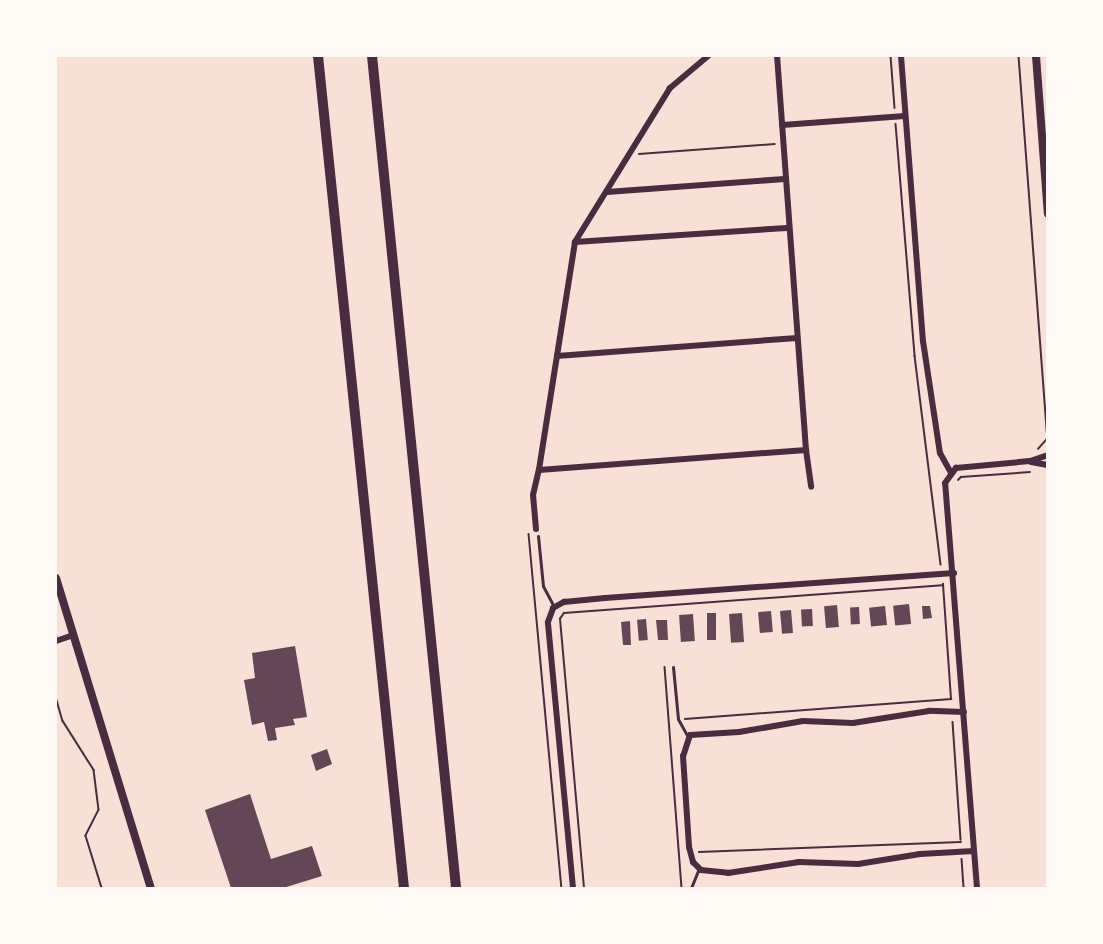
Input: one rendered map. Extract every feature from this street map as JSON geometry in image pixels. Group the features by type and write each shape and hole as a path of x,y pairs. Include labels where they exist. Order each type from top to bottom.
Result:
{"highway":[{"path":"318,56 404,888"},
{"path":"372,56 456,888"}],"main road":[{"path":"56,578 151,888"}],"street":[{"path":"537,533 533,495 539,470 575,242 670,88 708,56"},
{"path":"777,56 787,228 811,486"},
{"path":"901,56 927,378 940,453 950,471"},
{"path":"1036,56 1047,214"},
{"path":"782,125 905,116"},
{"path":"607,192 785,179"},
{"path":"575,242 787,228"},
{"path":"557,356 797,338"},
{"path":"539,470 806,450"},
{"path":"950,471 1030,461 1047,455"},
{"path":"1030,461 1047,465"},
{"path":"950,471 945,483 954,573 977,888"},
{"path":"573,888 548,622 554,607 564,602 605,598 954,573"},
{"path":"56,641 74,635"},
{"path":"964,712 915,713 869,722 789,723 739,732 696,732 688,737 683,756 689,847 693,862 699,868 746,872 799,862 866,863 920,854 974,851"}],"lane":[{"path":"537,533 543,586 554,607"},
{"path":"673,667 678,719 688,737"},
{"path":"690,888 699,868"}],"path":[{"path":"891,56 912,327 942,574 964,888"},
{"path":"1019,56 1047,432 1047,438 1036,450"},
{"path":"629,155 783,144"},
{"path":"945,483 955,484 962,477 1030,472"},
{"path":"529,534 561,888"},
{"path":"665,667 682,888"},
{"path":"56,697 63,721 94,770 93,786 99,810 86,836 102,888"},
{"path":"669,720 951,699"},
{"path":"689,847 697,846 699,853 716,854 961,842"}],"building":[{"path":"909,604 911,624 895,626 893,606"},
{"path":"837,605 839,627 826,628 824,606"},
{"path":"885,606 887,625 871,627 869,608"},
{"path":"922,606 930,606 932,618 923,619"},
{"path":"850,607 859,607 860,624 851,624"},
{"path":"812,609 813,626 802,627 801,610"},
{"path":"791,610 793,633 782,634 780,611"},
{"path":"771,611 773,632 760,633 758,612"},
{"path":"707,613 716,613 716,640 707,640"},
{"path":"742,613 744,642 731,643 729,614"},
{"path":"693,614 695,641 681,642 679,615"},
{"path":"646,619 648,640 639,641 637,620"},
{"path":"656,620 667,620 668,640 658,640"},
{"path":"630,621 631,645 623,645 621,622"},
{"path":"295,646 307,717 293,719 295,725 275,728 277,740 268,741 264,722 252,725 244,680 255,678 252,653"},
{"path":"327,749 332,764 316,771 311,755"},
{"path":"250,794 271,859 312,846 322,876 283,888 231,888 205,810"}]}
